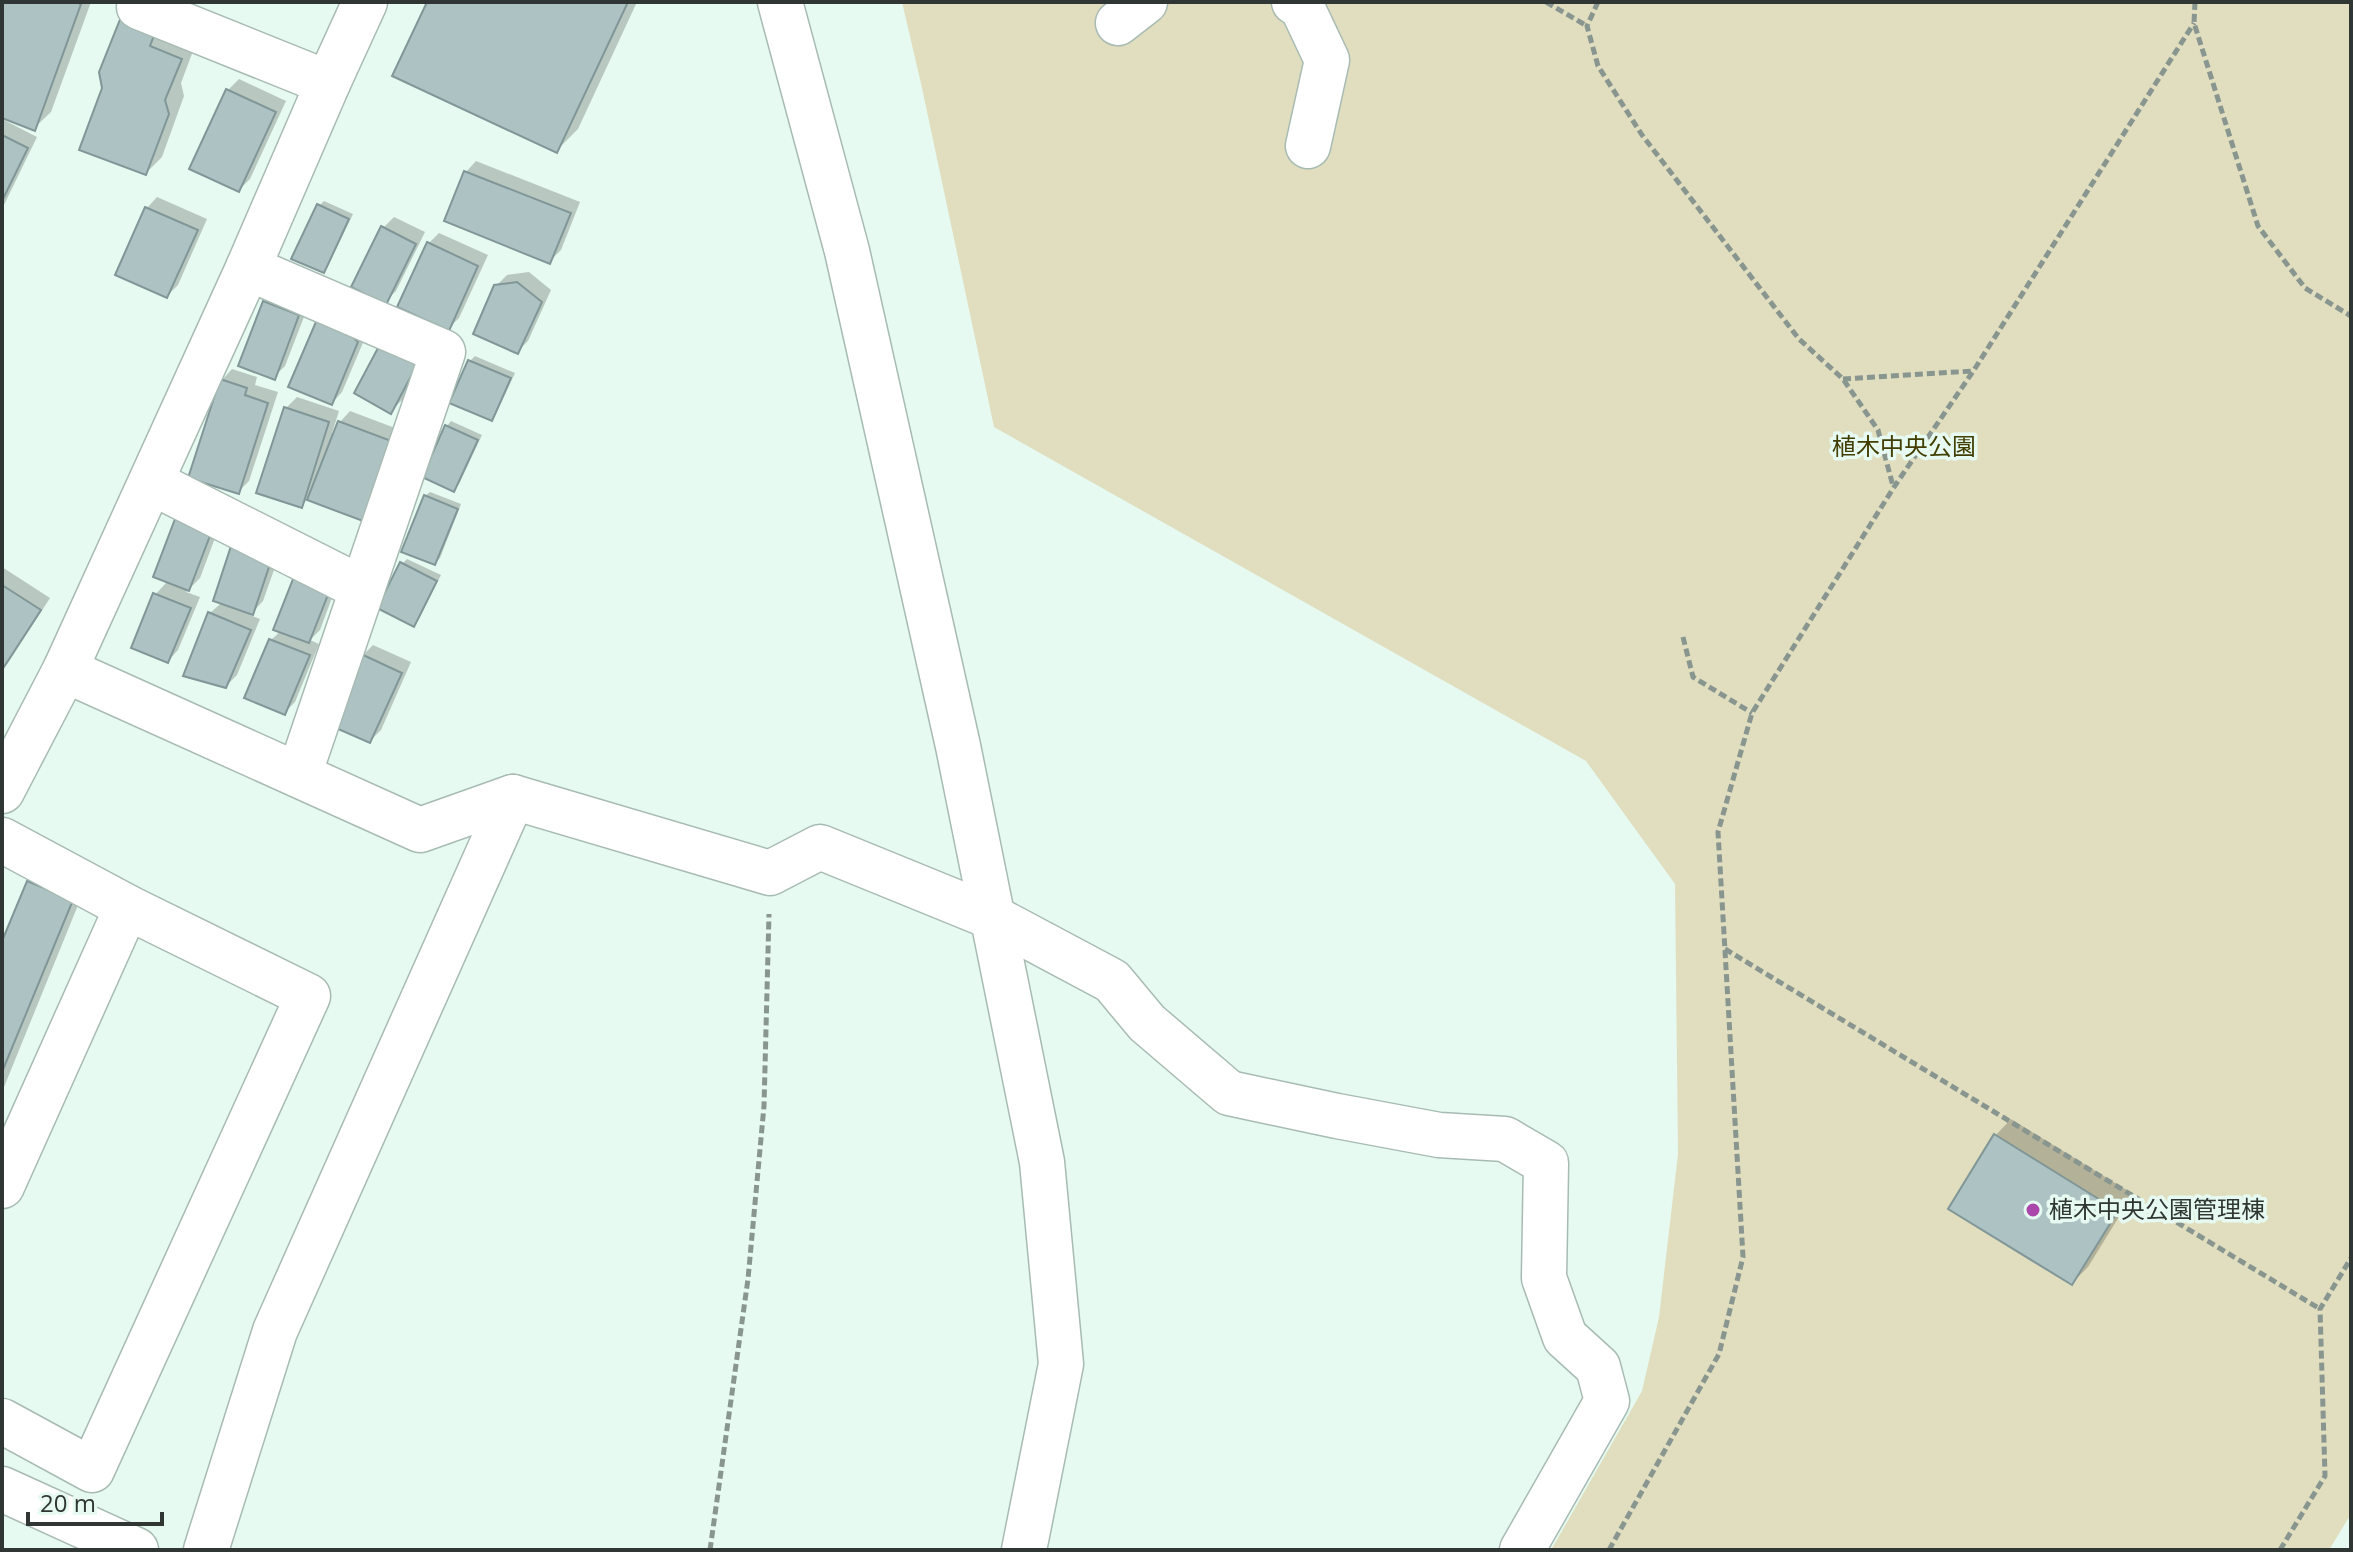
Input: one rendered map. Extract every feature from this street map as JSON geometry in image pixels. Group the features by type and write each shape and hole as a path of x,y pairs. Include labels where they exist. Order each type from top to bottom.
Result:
{"street":[{"path":"2,791 65,670 365,2"},
{"path":"780,2 847,251 958,746 1042,1162 1061,1364 1024,1550"},
{"path":"1294,2 1302,7 1327,60 1308,146"},
{"path":"136,4 328,83"},
{"path":"248,268 443,352 299,775"},
{"path":"151,482 361,588"},
{"path":"65,670 420,830 513,797 770,873 820,847 992,917 1112,981 1147,1023 1229,1093 1439,1135 1505,1139 1546,1163 1544,1278 1565,1337 1598,1367 1607,1401 1522,1550"},
{"path":"206,1550 275,1331 513,797"},
{"path":"2,840 127,907 308,996 92,1470 2,1421"},
{"path":"2,1186 127,907"},
{"path":"2,1489 136,1550"}],"path":[{"path":"1546,2 1587,26"},
{"path":"1598,2 1587,26 1598,66 1642,135 1799,339 1843,379 1878,430 1894,487"},
{"path":"2195,2 2194,23 2258,226 2305,288 2351,316"},
{"path":"1609,1550 1719,1354 1743,1257 1718,832 1752,713 2194,23"},
{"path":"1843,379 1974,370"},
{"path":"1683,637 1693,677 1752,713"},
{"path":"710,1550 748,1279 764,1106 770,873"},
{"path":"1725,949 2320,1309"},
{"path":"2280,1550 2325,1476 2320,1309 2351,1258"}],"green space":[{"name":"植木中央公園","path":"902,2 2351,2 2351,1514 2329,1550 1551,1550 1642,1391 1659,1317 1678,1154 1675,884 1586,761 994,427"}],"building":[{"path":"2,2 81,4 35,131 2,118"},
{"path":"427,2 628,2 557,153 392,76"},
{"path":"121,17 156,30 150,46 182,59 165,100 169,114 146,175 79,150 102,88 99,72"},
{"path":"226,89 276,112 239,192 189,169"},
{"path":"2,135 28,148 2,201"},
{"path":"464,171 571,213 550,264 444,221"},
{"path":"317,204 349,219 324,273 291,259"},
{"path":"145,207 198,230 167,298 115,275"},
{"path":"381,226 416,244 386,305 351,287"},
{"path":"427,242 478,266 449,331 397,307"},
{"path":"517,282 542,302 518,354 473,334 494,285"},
{"path":"263,301 299,315 275,380 238,366"},
{"path":"318,317 342,327 358,342 332,405 288,387"},
{"path":"379,346 417,365 391,414 354,393"},
{"path":"468,360 511,378 492,421 449,403"},
{"path":"220,379 247,388 245,395 268,403 239,494 188,478"},
{"path":"284,407 329,422 302,508 256,493"},
{"path":"338,421 394,442 363,521 307,500"},
{"path":"445,425 478,440 454,492 422,477"},
{"path":"424,495 458,509 435,565 401,552"},
{"path":"175,519 211,533 189,591 153,577"},
{"path":"233,540 271,561 253,615 213,601"},
{"path":"400,562 437,581 414,627 377,608"},
{"path":"295,574 331,587 309,643 273,630"},
{"path":"2,585 41,610 2,670"},
{"path":"153,593 191,608 168,663 131,648"},
{"path":"208,612 251,630 226,688 183,676"},
{"path":"269,639 310,655 285,715 244,698"},
{"path":"361,654 402,673 370,743 329,725"},
{"path":"27,881 73,900 2,1072 2,941"},
{"name":"植木中央公園管理棟","path":"1994,1134 2118,1211 2072,1285 1948,1209"}],"place":[{"name":"植木中央公園管理棟","path":"2033,1210"}]}
